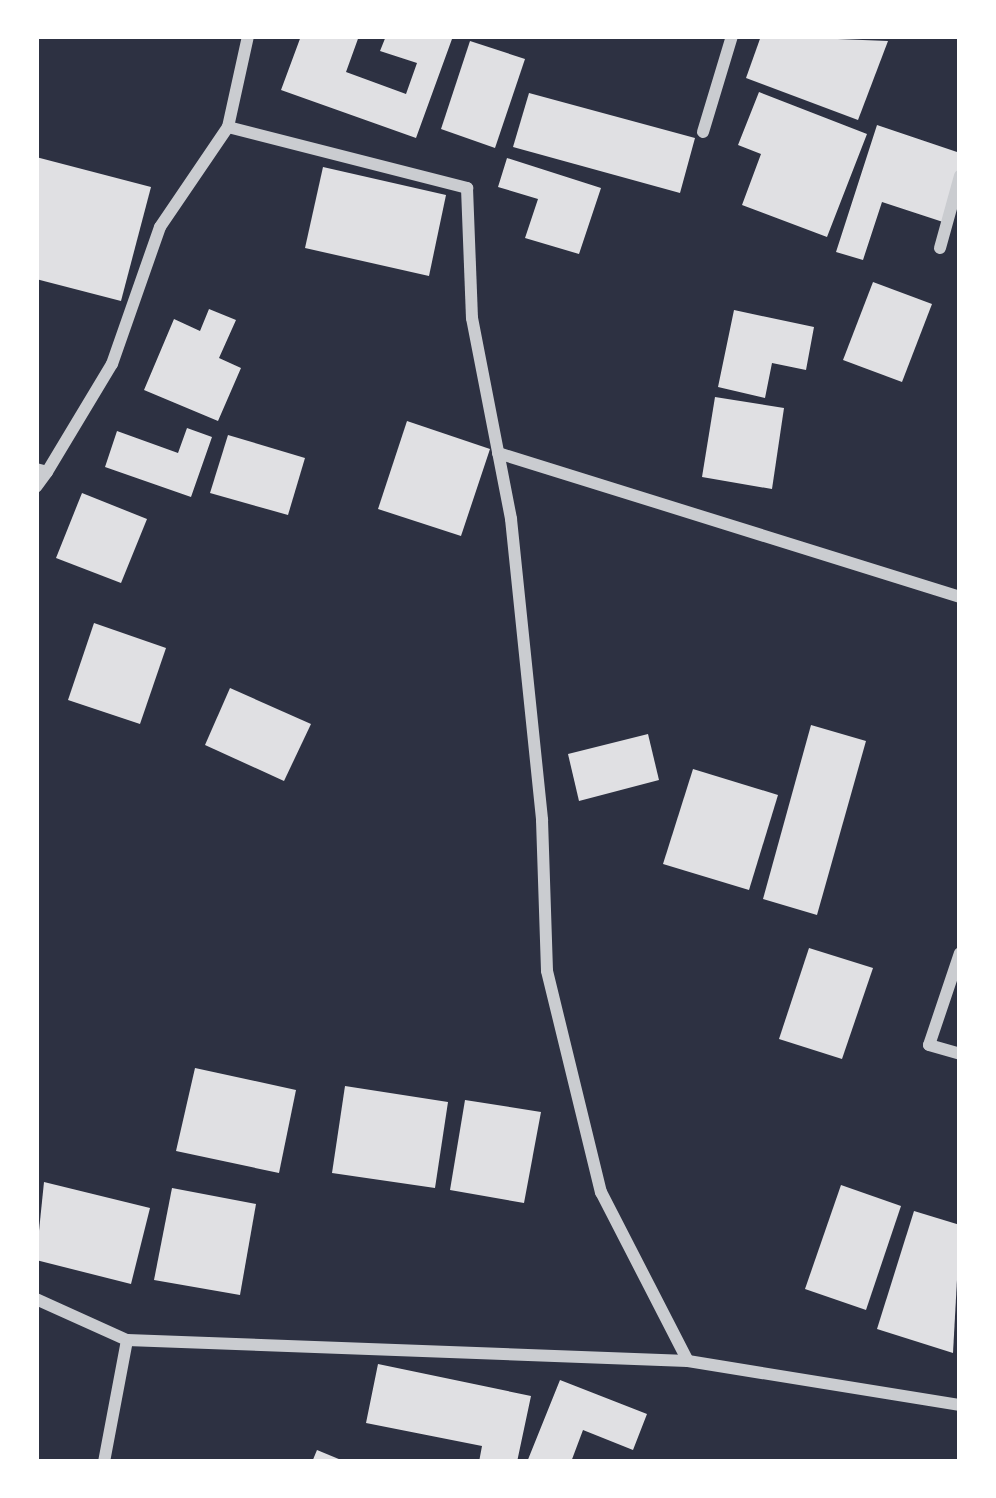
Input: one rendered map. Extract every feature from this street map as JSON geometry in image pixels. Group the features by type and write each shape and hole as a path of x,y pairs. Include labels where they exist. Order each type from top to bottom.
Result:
{"street":[{"path":"36,488 42,471 112,364 160,227 229,127 248,36"},
{"path":"703,132 732,36"},
{"path":"229,127 467,188 472,318 498,453 542,820 547,971 601,1192 688,1361"},
{"path":"940,248 960,176"},
{"path":"498,453 960,597"},
{"path":"960,953 929,1045 960,1054"},
{"path":"36,1299 127,1340 688,1361 960,1405"},
{"path":"104,1462 127,1340"}],"building":[{"path":"301,36 359,36 346,72 406,94 417,63 380,51 386,36 452,39 416,138 281,90"},
{"path":"761,36 888,41 858,120 746,78"},
{"path":"470,41 525,59 495,148 441,129"},
{"path":"759,92 867,134 827,237 742,205 761,154 738,145"},
{"path":"529,93 695,138 680,193 513,147"},
{"path":"877,125 960,153 960,172 943,222 882,202 863,260 836,252"},
{"path":"36,157 151,187 121,301 36,279"},
{"path":"507,158 601,188 579,254 525,238 538,199 498,187"},
{"path":"323,167 446,195 429,276 305,248"},
{"path":"873,282 932,304 902,382 843,360"},
{"path":"209,309 236,320 219,358 241,368 218,421 144,390 174,319 200,331"},
{"path":"734,310 814,327 806,370 772,363 765,398 718,387"},
{"path":"715,397 784,408 772,489 702,477"},
{"path":"407,421 490,449 461,536 378,509"},
{"path":"187,428 212,437 191,497 105,467 117,431 178,453"},
{"path":"228,435 305,458 288,515 210,493"},
{"path":"82,493 147,519 121,583 56,558"},
{"path":"94,623 166,648 140,724 68,700"},
{"path":"230,688 311,724 284,781 205,745"},
{"path":"811,725 866,741 817,915 763,899"},
{"path":"648,734 659,780 579,801 568,754"},
{"path":"693,769 778,795 749,890 663,864"},
{"path":"809,948 873,968 842,1059 779,1039"},
{"path":"195,1068 296,1090 279,1173 176,1151"},
{"path":"345,1086 448,1102 435,1188 332,1173"},
{"path":"465,1100 541,1112 524,1203 450,1190"},
{"path":"44,1182 150,1208 131,1284 36,1260"},
{"path":"841,1185 901,1206 866,1310 805,1289"},
{"path":"172,1188 256,1204 240,1295 154,1280"},
{"path":"914,1211 960,1225 953,1353 877,1329"},
{"path":"378,1364 531,1396 517,1462 479,1462 482,1446 366,1423"},
{"path":"560,1380 647,1414 633,1450 583,1430 571,1462 527,1462"},
{"path":"317,1450 346,1462 312,1462"}]}
